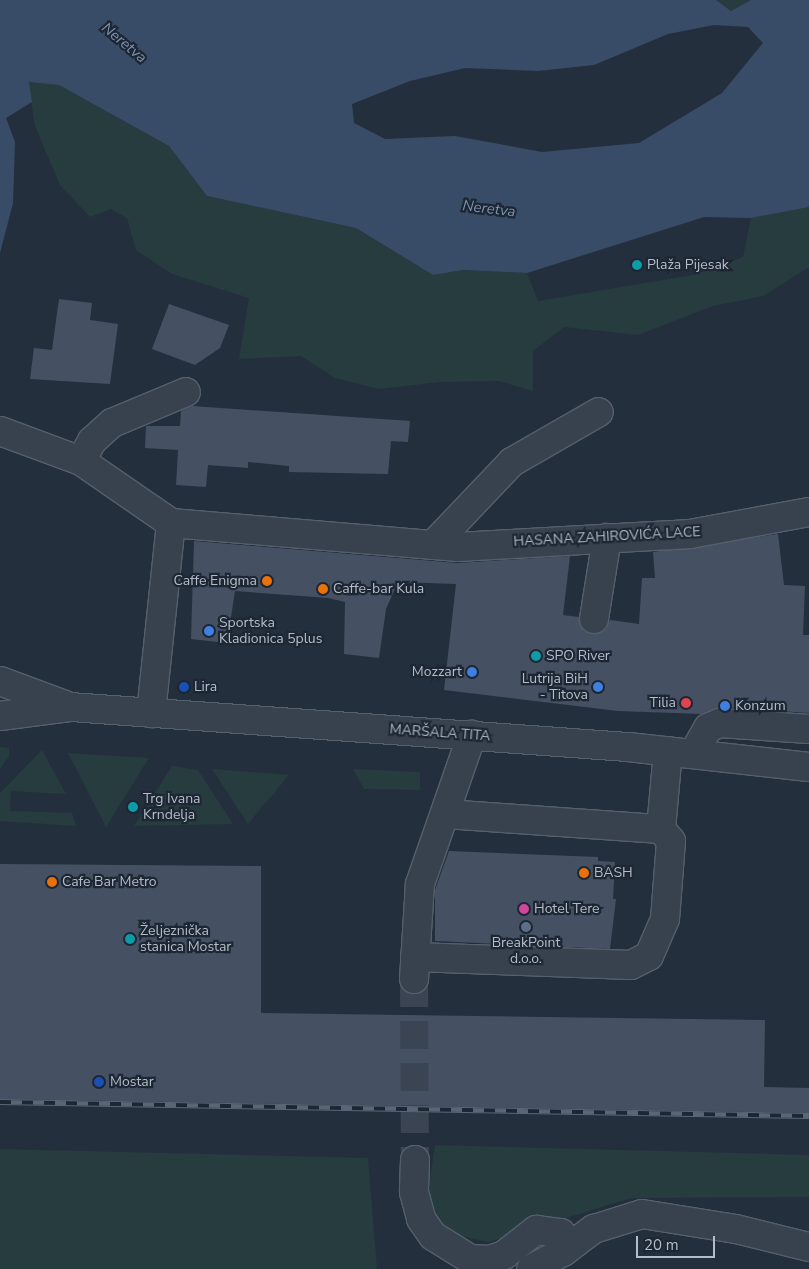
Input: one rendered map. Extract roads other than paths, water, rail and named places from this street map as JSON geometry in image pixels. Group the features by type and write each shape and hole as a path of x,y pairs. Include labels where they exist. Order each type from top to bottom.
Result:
{"street":[{"path":"81,461 92,441 112,423 186,392"},
{"path":"433,545 512,462 599,412"},
{"name":"HASANA ZAHIROVIĆA LACE","path":"0,432 81,461 171,523 433,545 690,534 809,512"},
{"path":"151,713 171,523"},
{"path":"594,619 607,538"},
{"name":"MARŠALA TITA","path":"0,681 71,707"},
{"name":"MARŠALA TITA","path":"0,716 71,707 472,735 681,752 809,767"},
{"path":"656,900 661,829 681,752 708,728 720,723 809,729"},
{"path":"445,814 661,829 671,841 665,919 649,956 631,965 415,968 420,884 472,735"},
{"path":"415,1160 414,1192 421,1219 433,1236 470,1259 489,1260 504,1255 536,1230 547,1229 561,1233 563,1252"},
{"path":"531,1269 563,1252 594,1229 642,1214 736,1229 809,1247"}],"water":[{"name":"Neretva","path":"0,0 716,0 731,11 751,0 809,0 809,207 751,218 704,217 527,273 463,270 433,275 356,228 207,196 169,146 59,85 29,82 32,102 6,118 15,142 13,203 0,253","holes":["714,25 748,27 763,43 722,93 639,143 542,152 455,136 385,139 354,123 352,104 410,81 465,68 538,71 594,65 668,34"]}],"tunnel":[{"path":"414,979 415,1160"}],"railway":[{"path":"0,1102 809,1116"}],"place":[{"name":"Plaža Pijesak","path":"637,265"},
{"name":"Caffe Enigma","path":"267,581"},
{"name":"Caffe-bar Kula","path":"323,589"},
{"name":"Sportska Kladionica 5plus","path":"209,631"},
{"name":"SPO River","path":"536,656"},
{"name":"Mozzart","path":"472,672"},
{"name":"Lira","path":"184,687"},
{"name":"Lutrija BiH - Titova","path":"598,687"},
{"name":"Tilia","path":"686,703"},
{"name":"Konzum","path":"725,706"},
{"name":"Trg Ivana Krndelja","path":"133,807"},
{"name":"BASH","path":"584,873"},
{"name":"Cafe Bar Metro","path":"52,882"},
{"name":"Hotel Tere","path":"524,909"},
{"name":"BreakPoint d.o.o.","path":"526,927"},
{"name":"Željeznička stanica Mostar","path":"130,939"},
{"name":"Mostar","path":"99,1082"}]}
